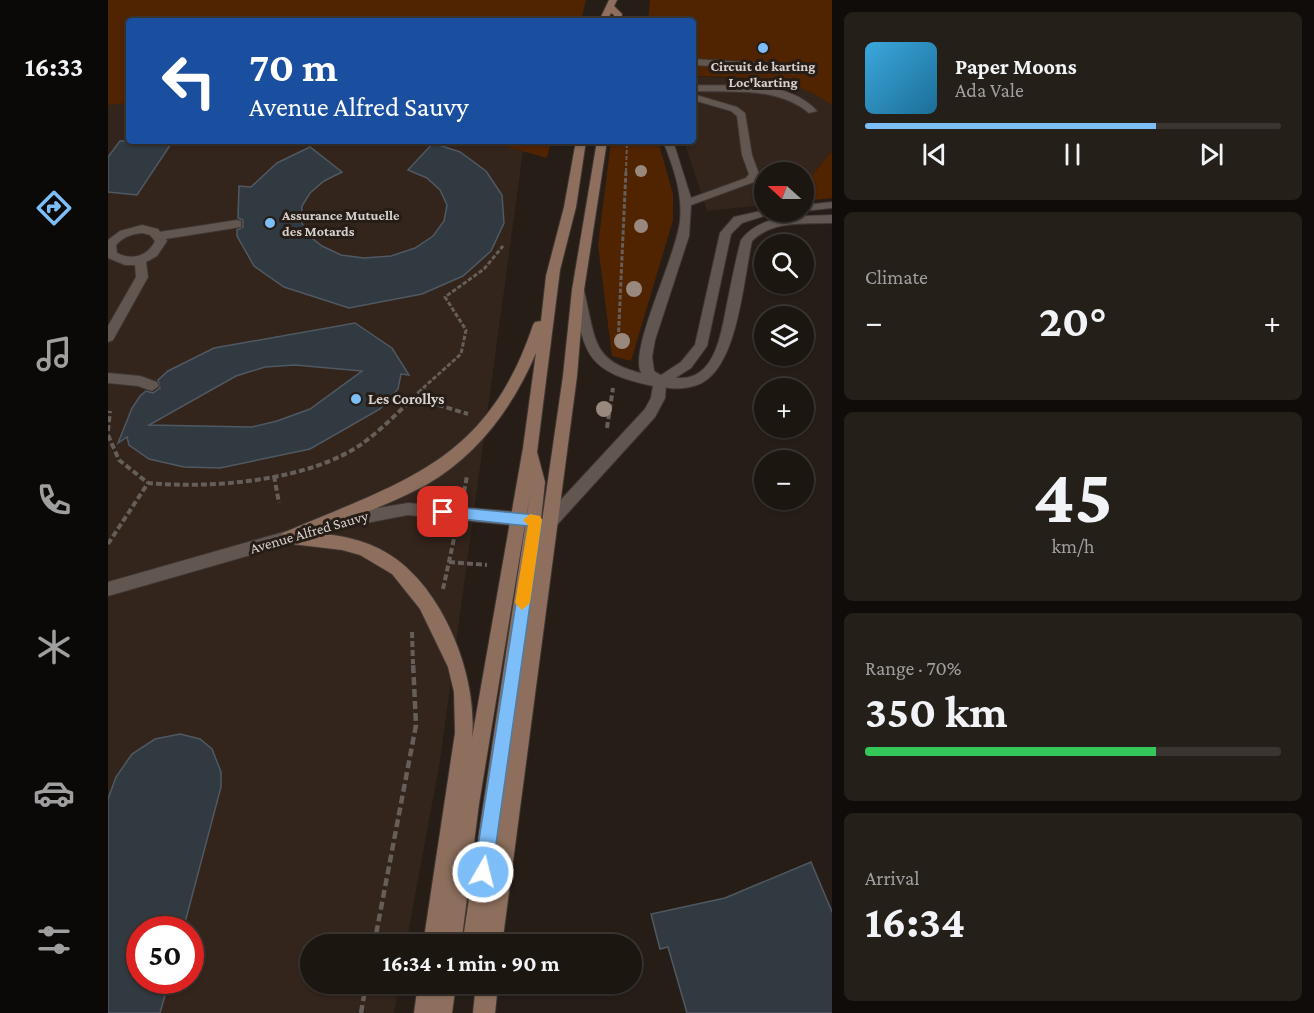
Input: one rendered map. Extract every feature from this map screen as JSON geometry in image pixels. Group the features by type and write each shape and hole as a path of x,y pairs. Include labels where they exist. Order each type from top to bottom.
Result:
{"main road":[{"path":"603,18 604,13 615,13"},
{"path":"288,538 423,480 461,454 488,426 510,392 534,342 570,207 580,144"},
{"path":"474,934 535,520 578,290 602,144"},
{"path":"493,934 528,665 535,520 530,448 554,267"},
{"path":"452,934 470,804 535,520"},
{"path":"288,538 331,540 368,550 403,571 428,605 450,647 464,692 462,743 435,934"},
{"path":"425,1013 428,994"},
{"path":"441,1013 444,994"},
{"path":"484,1013 485,994"}],"street":[{"path":"696,62 777,67 795,71"},
{"path":"696,88 783,93 799,98 812,111"},
{"path":"686,203 750,180 754,174 747,155 742,115 734,109 696,99"},
{"path":"660,382 649,375 646,369 647,346 681,252 686,222 686,203 669,144"},
{"path":"814,207 832,205"},
{"path":"535,520 651,413 658,398 660,382 686,365 701,346 726,233 738,220 754,216"},
{"path":"578,290 589,345 595,357 616,371 660,382 676,384 692,382 719,360 727,338 747,240 754,232 783,222 832,219"},
{"path":"159,237 237,224"},
{"path":"134,230 150,230 159,237 161,242 155,252 140,260 123,261 112,255 110,251 111,239 134,230"},
{"path":"108,337 142,278 140,260"},
{"path":"108,378 140,381 152,386"},
{"name":"Avenue Alfred Sauvy","path":"108,590 288,538 348,518 408,509 535,520"}],"path":[{"path":"110,411 108,433 119,460 148,483 181,486 224,484 274,476 329,461 363,443 461,354 466,330 445,297 484,269 503,246"},
{"path":"412,397 471,415"},
{"path":"274,476 279,503"},
{"path":"108,544 148,483"},
{"path":"376,934 416,725 411,627"},
{"path":"361,1013 364,994"}],"shaded area":[{"path":"108,0 586,0 582,18 126,18 126,103 108,105"},
{"name":"Circuit de karting Loc'karting","path":"650,0 832,0 832,105 817,95 783,83 747,78 696,76 696,18 648,18"},
{"path":"696,76 764,80 801,87 832,105 832,151 814,173 814,162 754,162 754,206 707,211 685,144 696,144"},
{"path":"126,103 126,144 498,144 523,151 440,761 408,934 300,934 300,994 397,994 394,1013 108,1013 108,105"},
{"path":"498,144 550,144 547,158"},
{"path":"611,144 659,144 673,194 673,220 631,361 612,356 598,245"},
{"path":"832,151 832,198 814,200 814,173"}],"building":[{"path":"120,141 126,141 126,144 171,144 137,195 108,192 108,157"},
{"name":"Assurance Mutuelle des Motards","path":"432,144 436,144 460,152 486,171 502,195 504,223 491,251 463,276 422,294 349,308 284,287 254,266 237,236 237,230 243,227 243,220 238,218 239,186 251,187 277,163 310,147 342,172 324,181 310,193 302,206 301,221 308,235 322,246 341,255 364,258 391,256 415,248 433,236 444,221 447,205 440,190 427,178 408,170"},
{"name":"Les Corollys","path":"355,323 392,348 409,375 401,374 398,389 380,409 310,449 220,468 184,467 149,459 129,445 127,437 118,443 132,408 140,396 146,391 153,393 160,388 158,380 168,371 214,348","holes":["295,365 362,371 310,409 277,421 252,427 149,425 236,376 265,367"]},
{"path":"180,734 200,739 212,749 221,772 221,787 187,916 126,916 126,994 165,994 160,1013 108,1013 108,799 116,777 132,754 155,739"},
{"path":"811,862 832,912 832,1013 687,1013 668,947 660,949 651,914 725,898"}],"slow traffic":[{"path":"522,603 536,520 530,520"}],"place":[{"name":"Circuit de karting Loc'karting","path":"763,48"},
{"name":"Assurance Mutuelle des Motards","path":"270,223"},
{"name":"Les Corollys","path":"356,399"}],"route":[{"path":"443,512 536,520 531,539 483,872"}]}
